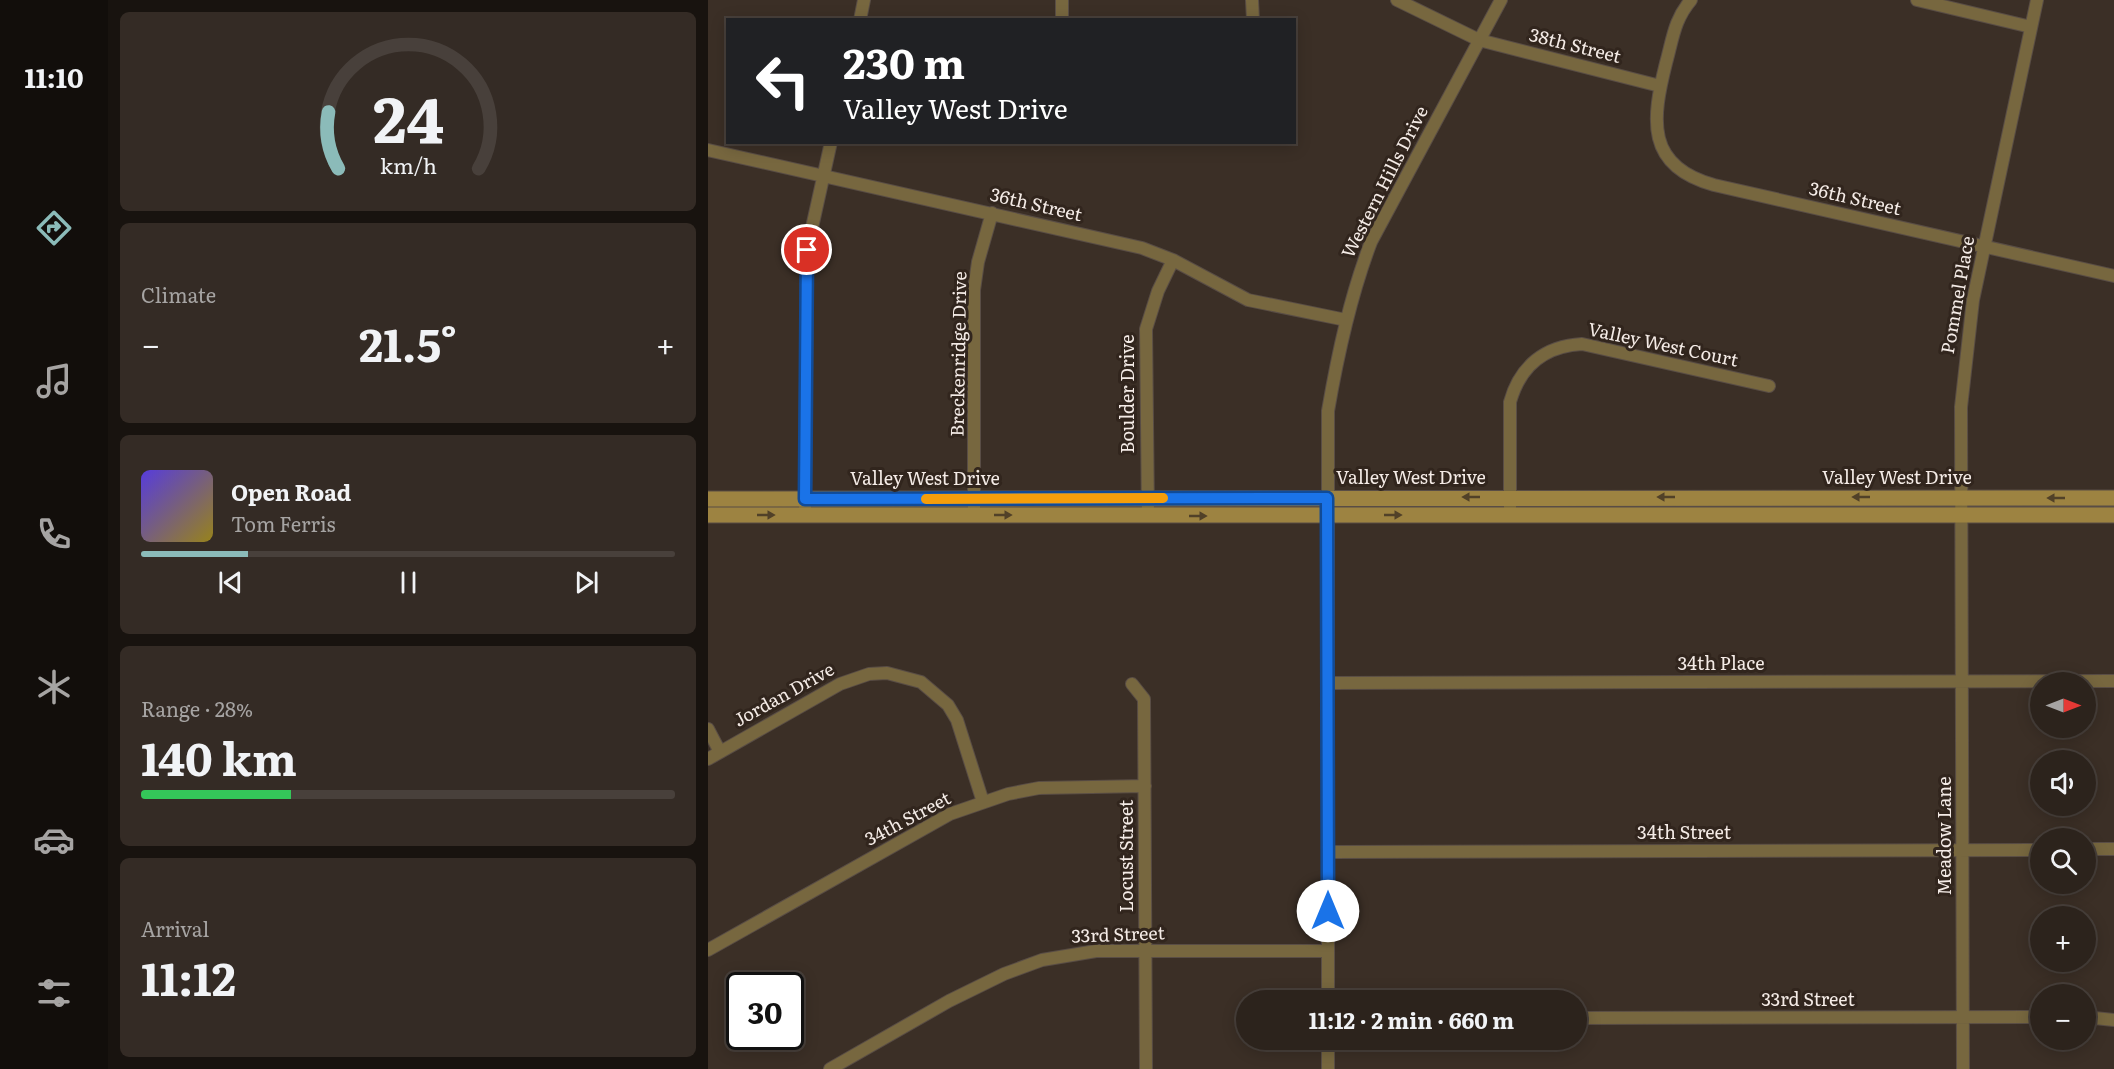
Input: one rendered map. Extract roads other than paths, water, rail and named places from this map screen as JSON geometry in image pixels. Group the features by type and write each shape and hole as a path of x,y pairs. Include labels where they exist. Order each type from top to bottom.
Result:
{"main road":[{"name":"Valley West Drive","path":"708,499 2114,498"},
{"name":"Valley West Drive","path":"708,515 2114,515"}],"street":[{"path":"860,18 864,0"},
{"path":"1062,0 1062,18"},
{"path":"1252,0 1253,18"},
{"name":"38th Street","path":"1397,0 1479,40 1660,86"},
{"name":"Western Hills Drive","path":"1328,990 1328,411 1346,320 1371,242 1501,0"},
{"path":"1660,86 1679,14 1691,0"},
{"path":"1917,0 2031,27"},
{"name":"Pommel Place","path":"1962,602 1960,406 1973,300 2037,0"},
{"name":"36th Street","path":"1660,86 1655,114 1659,141 1675,165 1699,181 2114,276"},
{"path":"805,515 807,250 831,144"},
{"name":"36th Street","path":"708,150 1142,248 1173,260 1248,300 1346,320"},
{"name":"Breckenridge Drive","path":"975,515 974,290 978,262 992,213"},
{"name":"Boulder Drive","path":"1148,516 1146,328 1158,291 1173,260"},
{"name":"Valley West Court","path":"1511,515 1510,402 1514,388 1530,364 1554,348 1582,344 1769,386"},
{"name":"Meadow Lane","path":"1962,602 1963,1069"},
{"name":"Jordan Drive","path":"708,759 852,678 878,673 904,676 935,692 957,720 984,802"},
{"name":"34th Place","path":"1327,683 2114,681"},
{"name":"Locust Street","path":"1132,684 1144,699 1146,1069"},
{"path":"708,729 720,752"},
{"name":"34th Street","path":"708,950 950,814 1022,791 1063,786 1145,786"},
{"path":"2096,849 2114,849"},
{"name":"34th Street","path":"1328,852 2030,850"},
{"name":"33rd Street","path":"830,1069 949,1001 1004,974 1068,954 1145,951 1328,951"},
{"name":"33rd Street","path":"1587,1018 2030,1017"},
{"path":"2096,1018 2114,1020"},
{"path":"1328,1050 1328,1069"}]}
